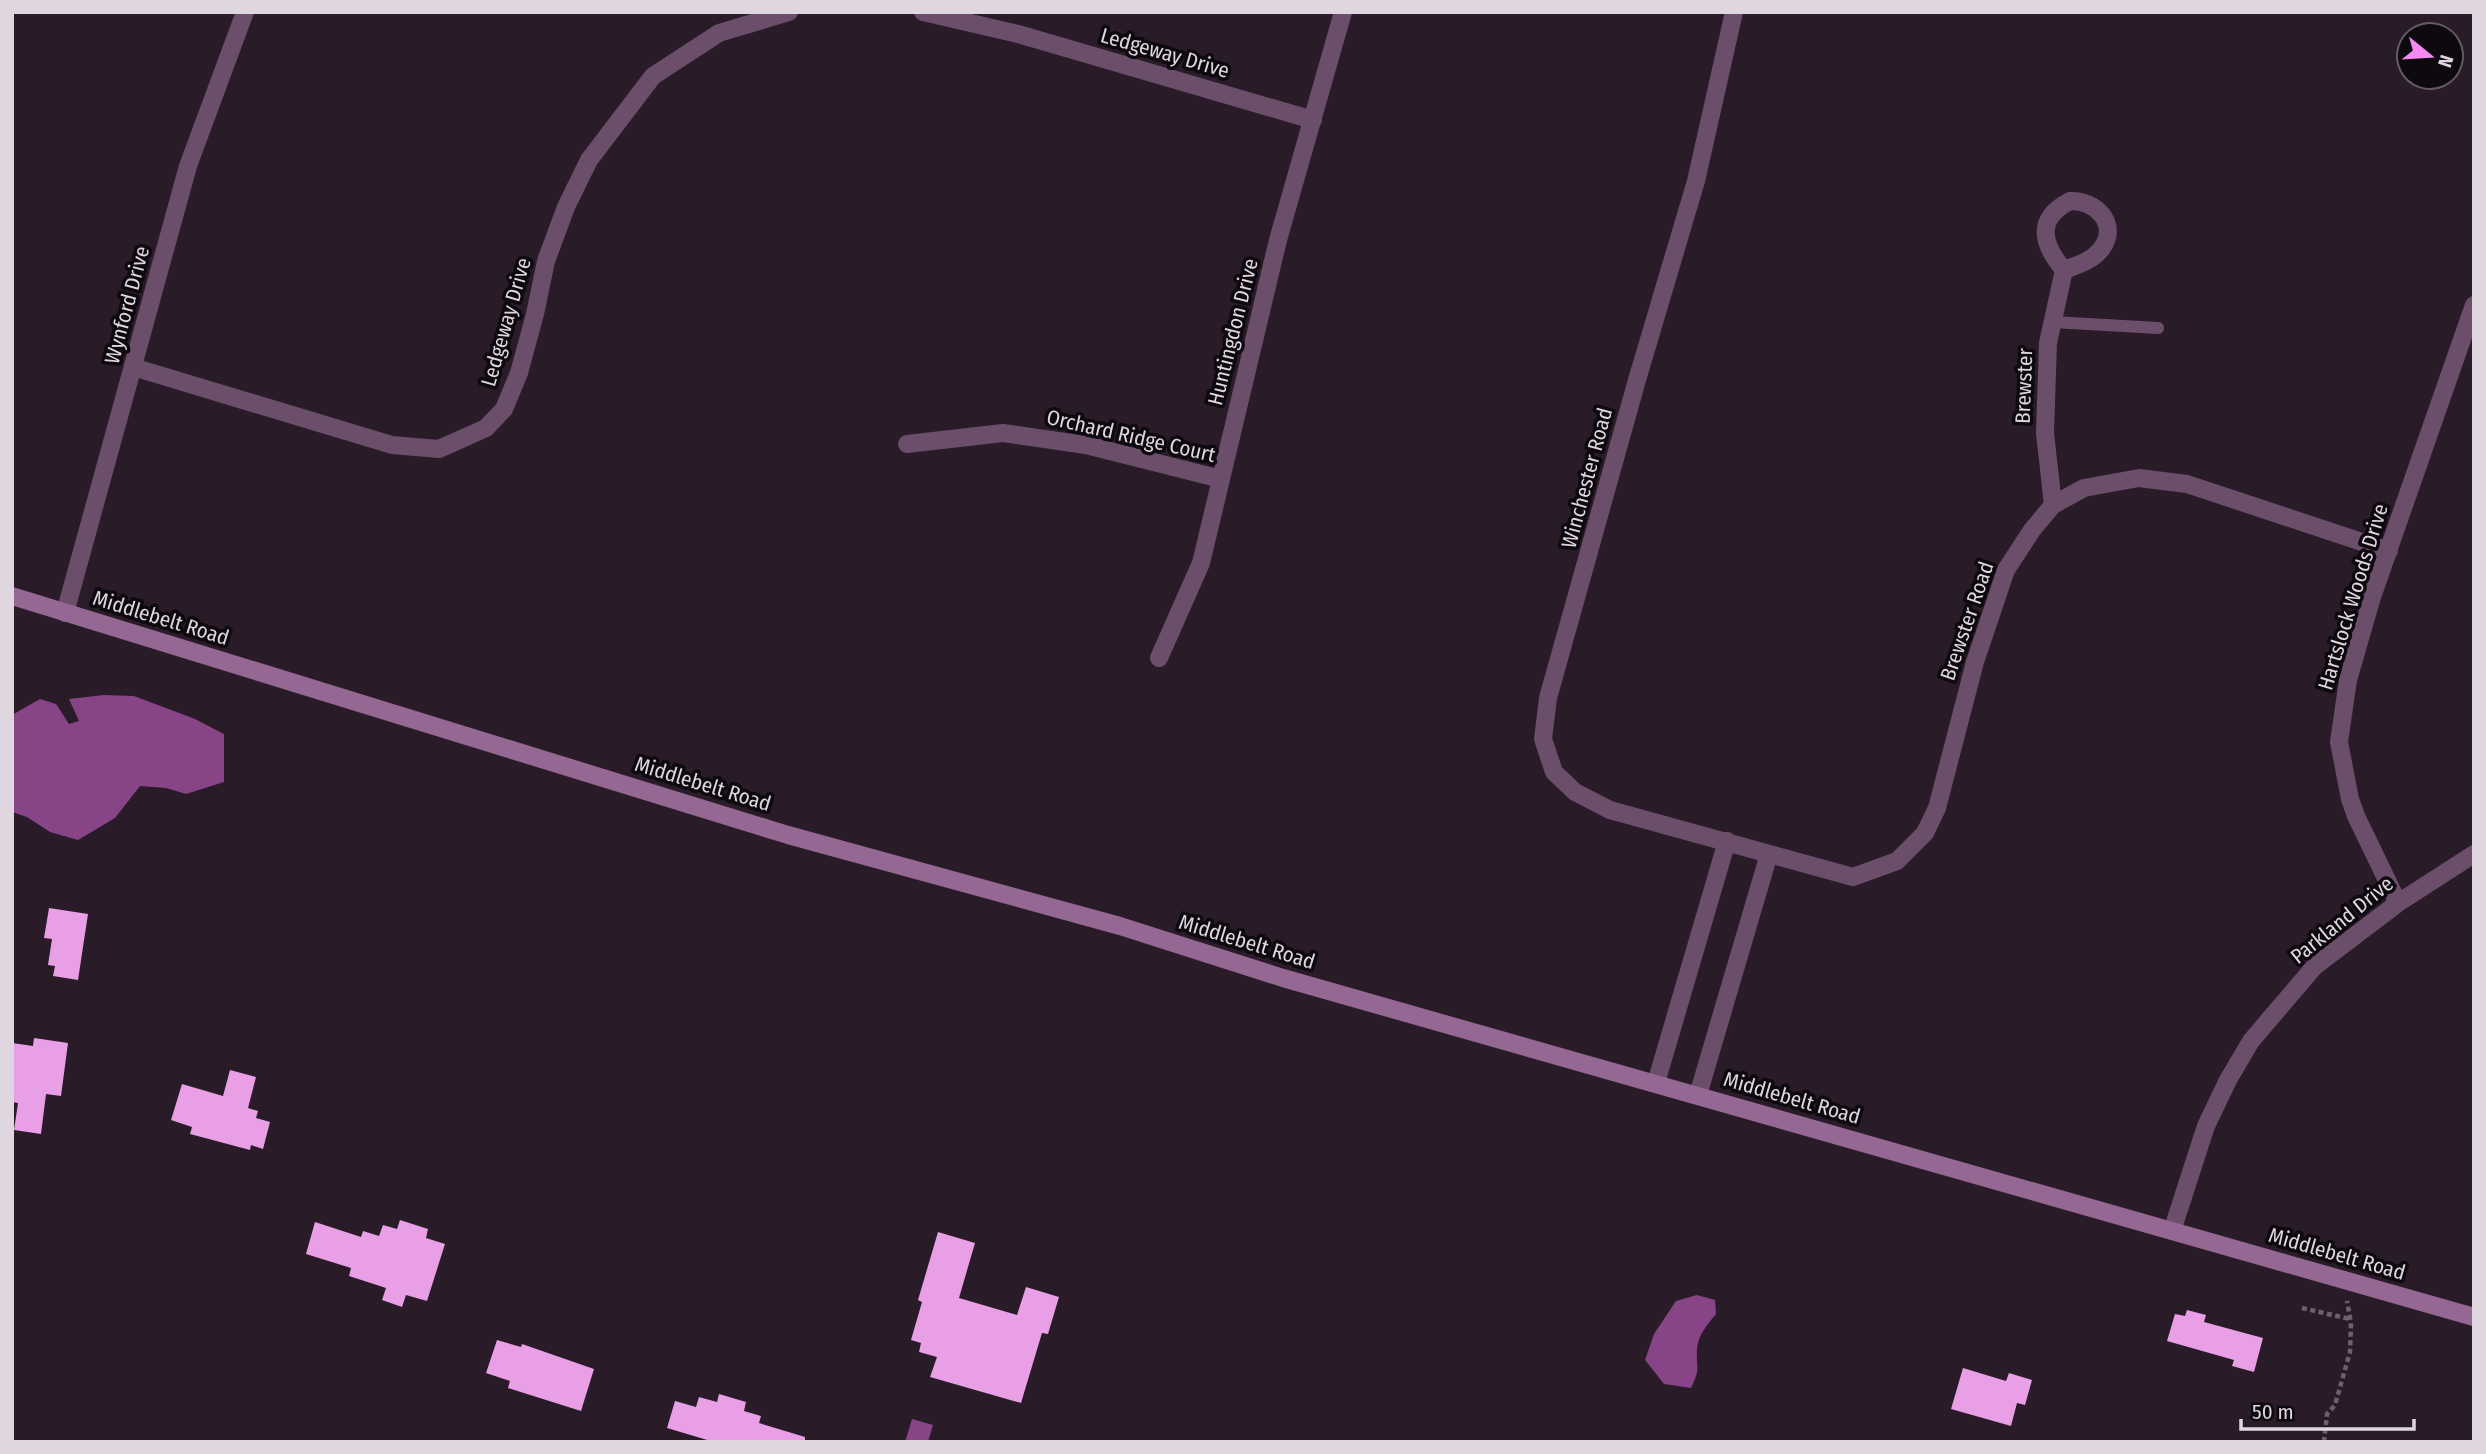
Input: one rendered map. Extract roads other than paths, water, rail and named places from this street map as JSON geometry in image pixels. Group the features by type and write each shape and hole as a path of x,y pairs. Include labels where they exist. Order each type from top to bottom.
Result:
{"street":[{"name":"Wynford Drive","path":"65,614 188,166 245,12"},
{"name":"Ledgeway Drive","path":"133,367 392,444 439,449 486,428 504,409 519,373 546,261 566,207 589,160 653,76 719,33 789,12"},
{"name":"Ledgeway Drive","path":"923,12 1018,34 1313,120"},
{"name":"Huntingdon Drive","path":"1159,658 1201,563 1278,240 1343,12"},
{"name":"Winchester Road","path":"1734,12 1696,181 1548,698 1543,739 1555,772 1575,792 1610,810 1749,848"},
{"name":"Brewster","path":"2053,505 2045,433 2048,343 2064,270"},
{"name":"Hartslock Woods Drive","path":"2398,903 2356,816 2339,742 2348,680 2372,597 2474,305"},
{"name":"Orchard Ridge Court","path":"907,444 1003,433 1086,445 1221,480"},
{"name":"Brewster Road","path":"1749,848 1853,877 1897,862 1925,834 1937,808 1975,662 2006,570 2032,530 2053,505 2084,488 2139,478 2187,484 2389,551"},
{"name":"Middlebelt Road","path":"12,596 788,835 1120,926 1283,978 2474,1317"},
{"path":"1656,1083 1727,841"},
{"name":"Parkland Drive","path":"2172,1231 2206,1126 2251,1041 2315,965 2398,903 2474,854"},
{"path":"1698,1095 1769,855"}],"lane":[{"path":"2053,321 2158,328"}]}
